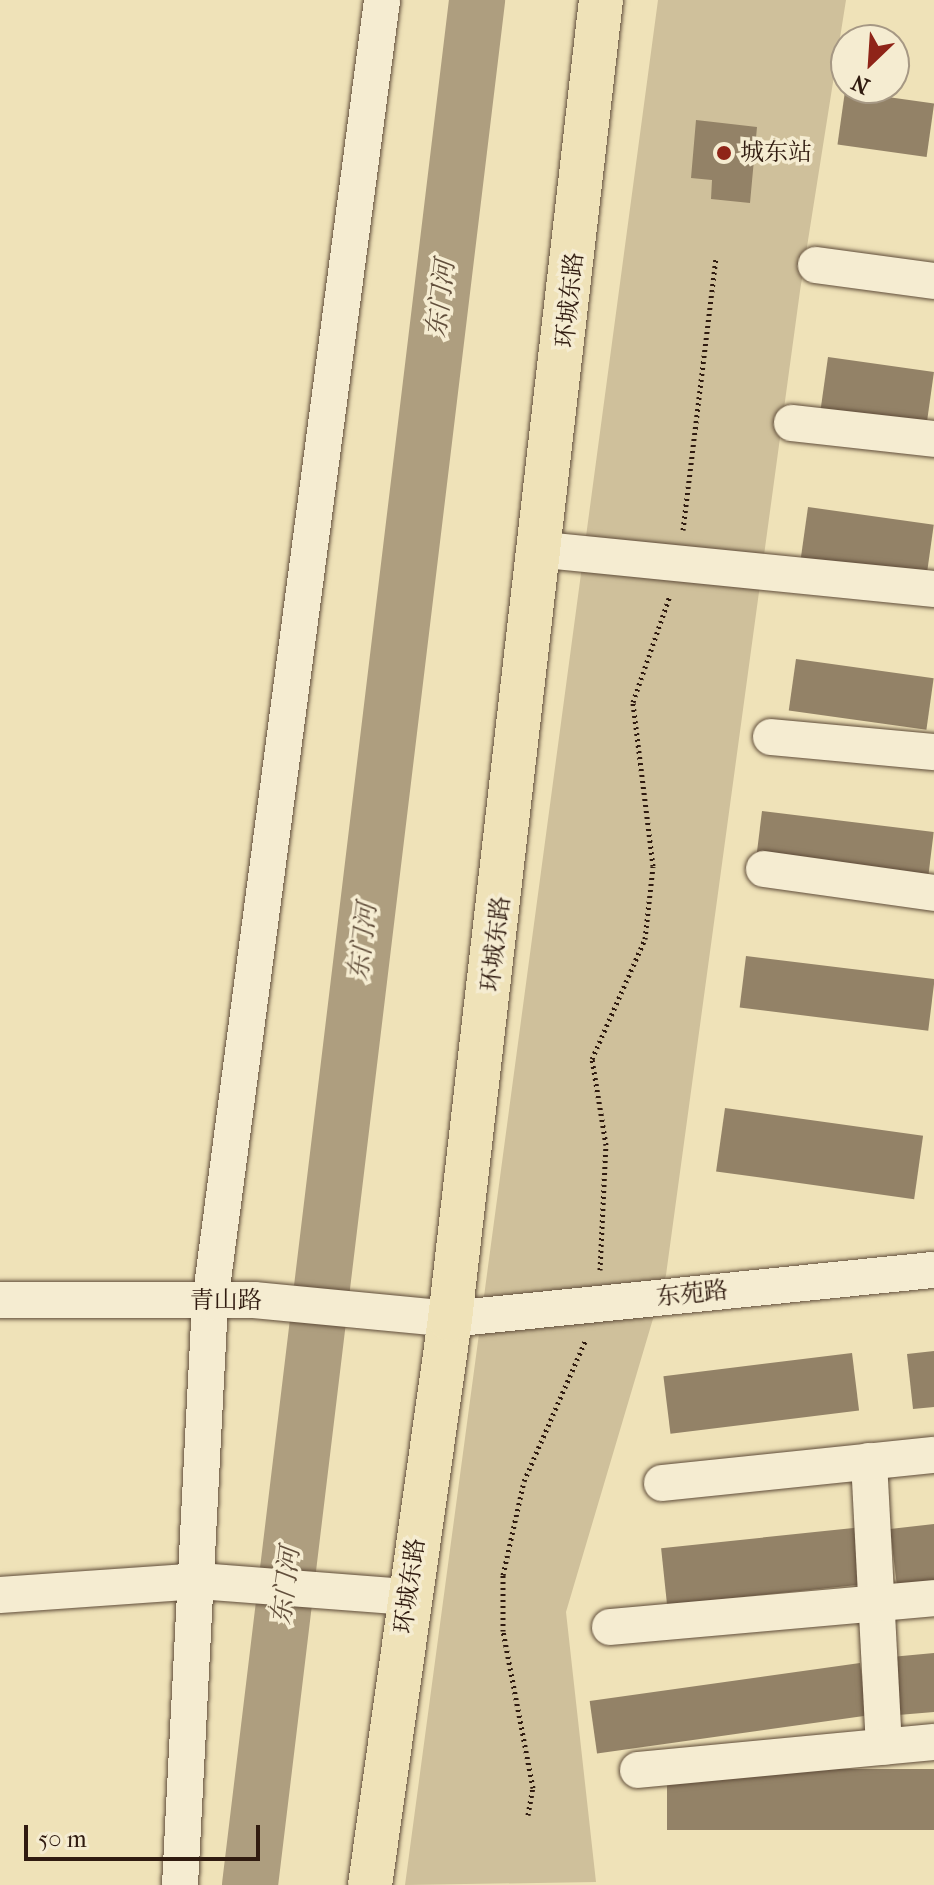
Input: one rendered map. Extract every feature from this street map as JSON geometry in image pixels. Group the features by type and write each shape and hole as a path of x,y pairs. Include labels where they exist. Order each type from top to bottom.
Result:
{"main road":[{"name":"环城东路","path":"370,1885 408,1597 450,1319 544,550 601,0"}],"street":[{"path":"180,1885 199,1581 210,1302 382,0"},
{"path":"816,265 934,281"},
{"path":"792,423 934,439"},
{"path":"544,550 934,589"},
{"path":"771,737 934,752"},
{"path":"764,869 934,893"},
{"name":"东苑路","path":"450,1319 934,1270"},
{"name":"青山路","path":"0,1300 254,1300 450,1319"},
{"path":"662,1483 934,1455"},
{"path":"869,1461 884,1747"},
{"path":"0,1595 199,1581 408,1597"},
{"path":"610,1627 934,1598"},
{"path":"638,1770 934,1742"}],"path":[{"path":"528,1815 533,1788 503,1631 503,1575 524,1481 585,1345 593,1304 606,1145 592,1059 639,957 652,891 633,702 679,563 716,257"}],"shaded area":[{"path":"658,0 846,0 842,24 830,24 830,101 800,291 666,1275 566,1612 596,1882 405,1885"}],"building":[{"path":"910,100 934,104 927,157 837,144 843,104 910,104"},
{"name":"城东站","path":"696,120 757,127 750,203 711,199 712,180 691,178"},
{"path":"828,357 934,372 927,424 821,409"},
{"path":"808,507 934,525 926,579 800,561"},
{"path":"796,659 934,678 926,730 789,710"},
{"path":"762,811 934,832 927,884 756,863"},
{"path":"746,956 934,979 928,1031 740,1008"},
{"path":"725,1108 923,1136 914,1199 716,1171"},
{"path":"934,1351 934,1407 913,1409 907,1354"},
{"path":"852,1353 859,1411 670,1434 663,1376"},
{"path":"934,1524 934,1581 897,1586 890,1529"},
{"path":"863,1527 869,1584 667,1605 661,1548"},
{"path":"934,1653 934,1712 898,1715 891,1657"},
{"path":"860,1663 867,1715 597,1753 590,1701"},
{"path":"667,1769 934,1769 934,1830 667,1830"}],"waterway":[{"name":"东门河","path":"250,1885 477,0"}],"place":[{"name":"城东站","path":"724,153"}]}
